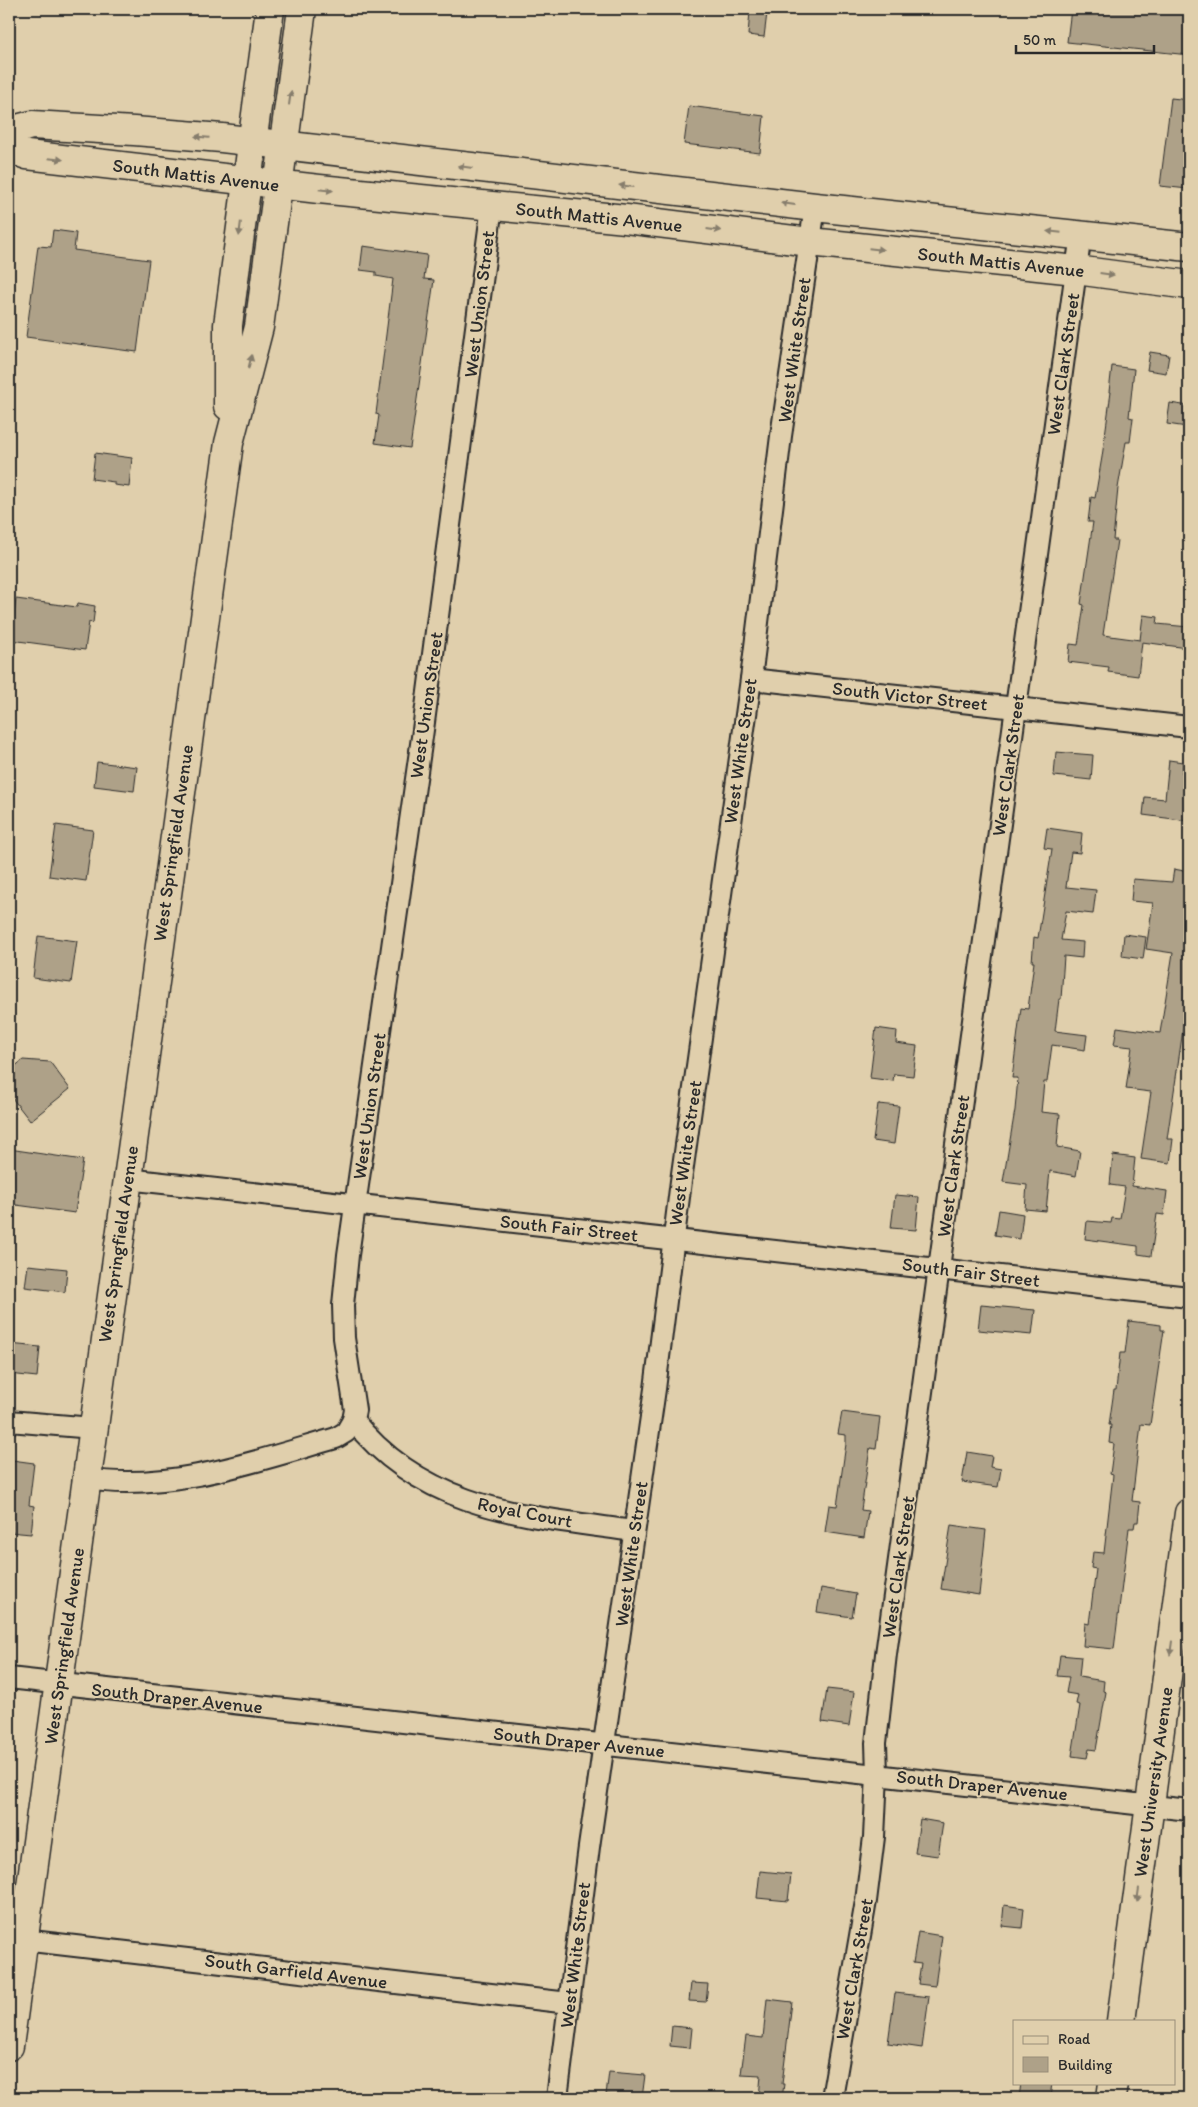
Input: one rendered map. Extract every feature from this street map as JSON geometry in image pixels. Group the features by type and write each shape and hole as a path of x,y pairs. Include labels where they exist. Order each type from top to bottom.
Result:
{"main road":[{"name":"West Springfield Avenue","path":"229,443 228,325 270,9"},
{"name":"West Springfield Avenue","path":"10,2032 229,443 258,327 302,9"},
{"name":"South Mattis Avenue","path":"9,131 32,125 134,131 251,142 815,207 1189,247"},
{"name":"South Mattis Avenue","path":"9,149 27,155 278,184 626,219 810,242 1076,270 1189,285"},
{"name":"West University Avenue","path":"1121,2020 1189,1513"},
{"path":"1111,2098 1113,2084"}],"street":[{"name":"West Union Street","path":"356,1204 423,730 492,206"},
{"name":"West White Street","path":"557,2098 751,679 781,436 815,207"},
{"name":"West Clark Street","path":"832,2098 866,1901 874,1837 877,1774 876,1744 886,1654 1081,234"},
{"name":"South Victor Street","path":"751,679 1189,727"},
{"name":"South Fair Street","path":"127,1179 1189,1298"},
{"path":"86,1479 109,1483 132,1483 187,1477 228,1469 336,1438 346,1432 353,1420 355,1410 344,1338 343,1305 356,1204"},
{"name":"Royal Court","path":"353,1420 381,1450 403,1468 428,1483 460,1498 490,1508 538,1518 634,1531"},
{"path":"9,1421 93,1428"},
{"name":"South Draper Avenue","path":"9,1678 58,1685 877,1774 1189,1810"},
{"name":"South Garfield Avenue","path":"23,1940 569,2003"}],"building":[{"path":"1071,9 1189,9 1189,55 1067,42"},
{"path":"750,11 767,13 764,37 748,35"},
{"path":"1171,98 1189,100 1188,189 1160,186"},
{"path":"689,106 764,116 760,153 684,144"},
{"path":"53,230 76,233 74,250 149,260 137,352 26,337 38,246 51,247"},
{"path":"363,246 427,255 424,279 434,280 410,448 375,443 379,415 376,414 393,279 376,276 376,272 360,270"},
{"path":"1150,352 1169,355 1166,373 1147,370"},
{"path":"1112,366 1134,369 1129,417 1133,418 1130,442 1126,442 1118,488 1113,540 1117,540 1103,635 1140,640 1143,615 1158,617 1157,624 1189,627 1188,648 1142,642 1138,676 1108,672 1109,667 1068,662 1070,644 1078,645 1084,605 1081,604 1093,522 1088,522 1091,497 1095,498 1102,457 1111,392 1109,392"},
{"path":"1170,403 1189,406 1187,427 1167,424"},
{"path":"95,453 132,458 129,487 114,485 114,482 92,479"},
{"path":"16,599 77,607 78,603 95,606 93,623 89,622 85,650 11,640"},
{"path":"1056,752 1093,755 1091,780 1054,776"},
{"path":"1169,760 1183,762 1182,773 1189,774 1189,821 1143,815 1145,797 1165,799"},
{"path":"97,762 137,767 134,791 94,786"},
{"path":"56,825 93,830 86,881 49,876"},
{"path":"1047,828 1082,833 1080,853 1071,852 1066,887 1096,890 1093,914 1066,911 1061,940 1083,942 1082,958 1064,956 1061,999 1059,999 1055,1031 1087,1035 1085,1050 1052,1045 1047,1082 1044,1082 1041,1112 1060,1114 1057,1147 1080,1151 1076,1176 1050,1171 1046,1211 1025,1209 1027,1185 1003,1182 1015,1110 1018,1078 1012,1078 1021,1008 1028,1009 1034,962 1032,962 1034,937 1038,938 1052,849 1044,848"},
{"path":"1174,869 1189,872 1189,989 1167,1139 1173,1139 1170,1163 1141,1159 1151,1092 1126,1089 1132,1047 1114,1045 1117,1027 1160,1033 1173,953 1146,949 1153,903 1131,901 1133,879 1172,882"},
{"path":"1124,934 1146,937 1143,959 1122,956"},
{"path":"38,936 77,941 71,983 33,978"},
{"path":"876,1028 897,1031 896,1043 917,1046 913,1076 894,1074 893,1081 870,1078"},
{"path":"23,1060 50,1062 70,1089 30,1121 9,1094 14,1067"},
{"path":"878,1104 899,1106 894,1144 873,1141"},
{"path":"9,1149 83,1160 75,1213 9,1204"},
{"path":"1113,1155 1135,1158 1132,1186 1167,1191 1164,1215 1157,1214 1151,1256 1138,1254 1138,1246 1085,1239 1087,1221 1111,1223 1112,1218 1120,1219 1125,1187 1110,1185"},
{"path":"895,1195 919,1197 916,1230 891,1228"},
{"path":"999,1210 1023,1214 1020,1239 995,1235"},
{"path":"28,1265 67,1269 65,1292 25,1287"},
{"path":"981,1305 1035,1310 1032,1335 978,1330"},
{"path":"1129,1321 1161,1325 1161,1330 1164,1330 1150,1425 1141,1424 1132,1501 1140,1502 1138,1522 1135,1522 1134,1528 1129,1528 1114,1649 1083,1646 1085,1623 1089,1624 1096,1569 1091,1568 1093,1552 1104,1553 1113,1475 1110,1474 1114,1444 1109,1443 1111,1425 1109,1425 1114,1390 1116,1390 1120,1353 1125,1353"},
{"path":"9,1344 40,1347 37,1377 9,1374"},
{"path":"842,1412 880,1417 876,1449 870,1448 861,1510 868,1511 864,1538 825,1532 829,1505 837,1506 846,1444 846,1435 838,1434"},
{"path":"967,1452 992,1456 990,1467 1001,1469 998,1487 962,1482"},
{"path":"12,1460 34,1463 29,1505 34,1506 31,1534 9,1532 13,1496 9,1495"},
{"path":"951,1525 986,1530 979,1595 941,1589"},
{"path":"821,1588 856,1594 852,1617 817,1612"},
{"path":"1060,1655 1081,1657 1079,1677 1104,1681 1103,1691 1106,1692 1096,1750 1089,1749 1087,1758 1072,1756 1080,1705 1076,1704 1078,1695 1066,1693 1069,1677 1057,1676"},
{"path":"827,1689 854,1692 849,1726 822,1722"},
{"path":"920,1819 943,1823 938,1856 915,1853"},
{"path":"760,1871 791,1874 788,1901 757,1898"},
{"path":"1004,1905 1024,1908 1022,1928 1002,1926"},
{"path":"918,1932 942,1936 935,1986 918,1984 921,1964 913,1963"},
{"path":"691,1983 708,1984 706,2002 689,2001"},
{"path":"895,1993 929,1997 922,2048 888,2043"},
{"path":"767,1999 792,2002 782,2098 759,2098 761,2075 741,2074 746,2036 763,2038"},
{"path":"672,2026 692,2028 690,2048 670,2046"},
{"path":"609,2072 645,2075 642,2098 606,2095"},
{"path":"1021,2084 1052,2084 1050,2098 1019,2098"}]}
